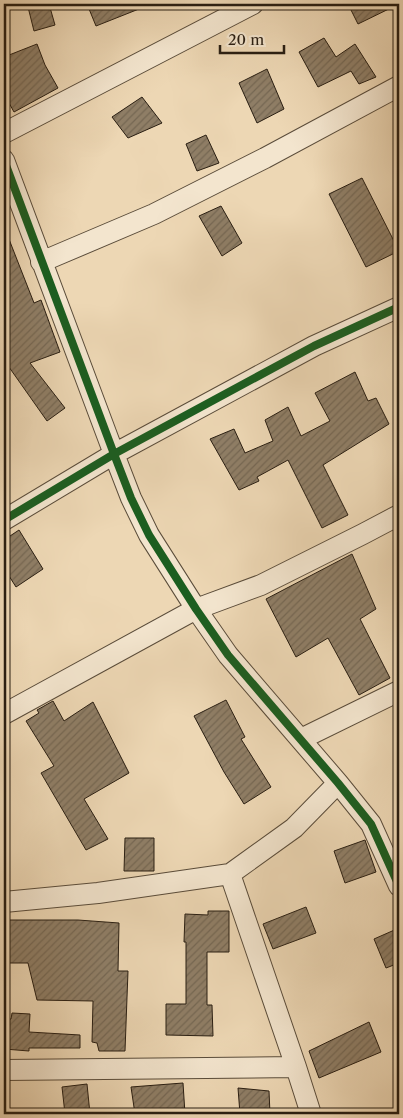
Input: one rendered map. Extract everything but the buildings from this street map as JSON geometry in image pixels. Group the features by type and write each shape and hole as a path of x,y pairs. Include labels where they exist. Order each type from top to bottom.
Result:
{"street":[{"path":"4,133 253,4"},
{"path":"41,262 154,214 265,158 399,86"},
{"path":"4,160 114,454 131,498 149,536 228,656 338,783 370,824 399,886"},
{"path":"4,520 114,454 314,346 399,307"},
{"path":"4,714 196,609 261,585 399,515"},
{"path":"300,739 399,692"},
{"path":"4,902 98,893 230,874 294,828 338,783"},
{"path":"230,874 311,1114"},
{"path":"4,1070 296,1067"}],"cycle path":[{"path":"4,160 131,498 149,535 228,655 371,824 399,886"},
{"path":"4,520 114,454 314,346 399,307"}]}
